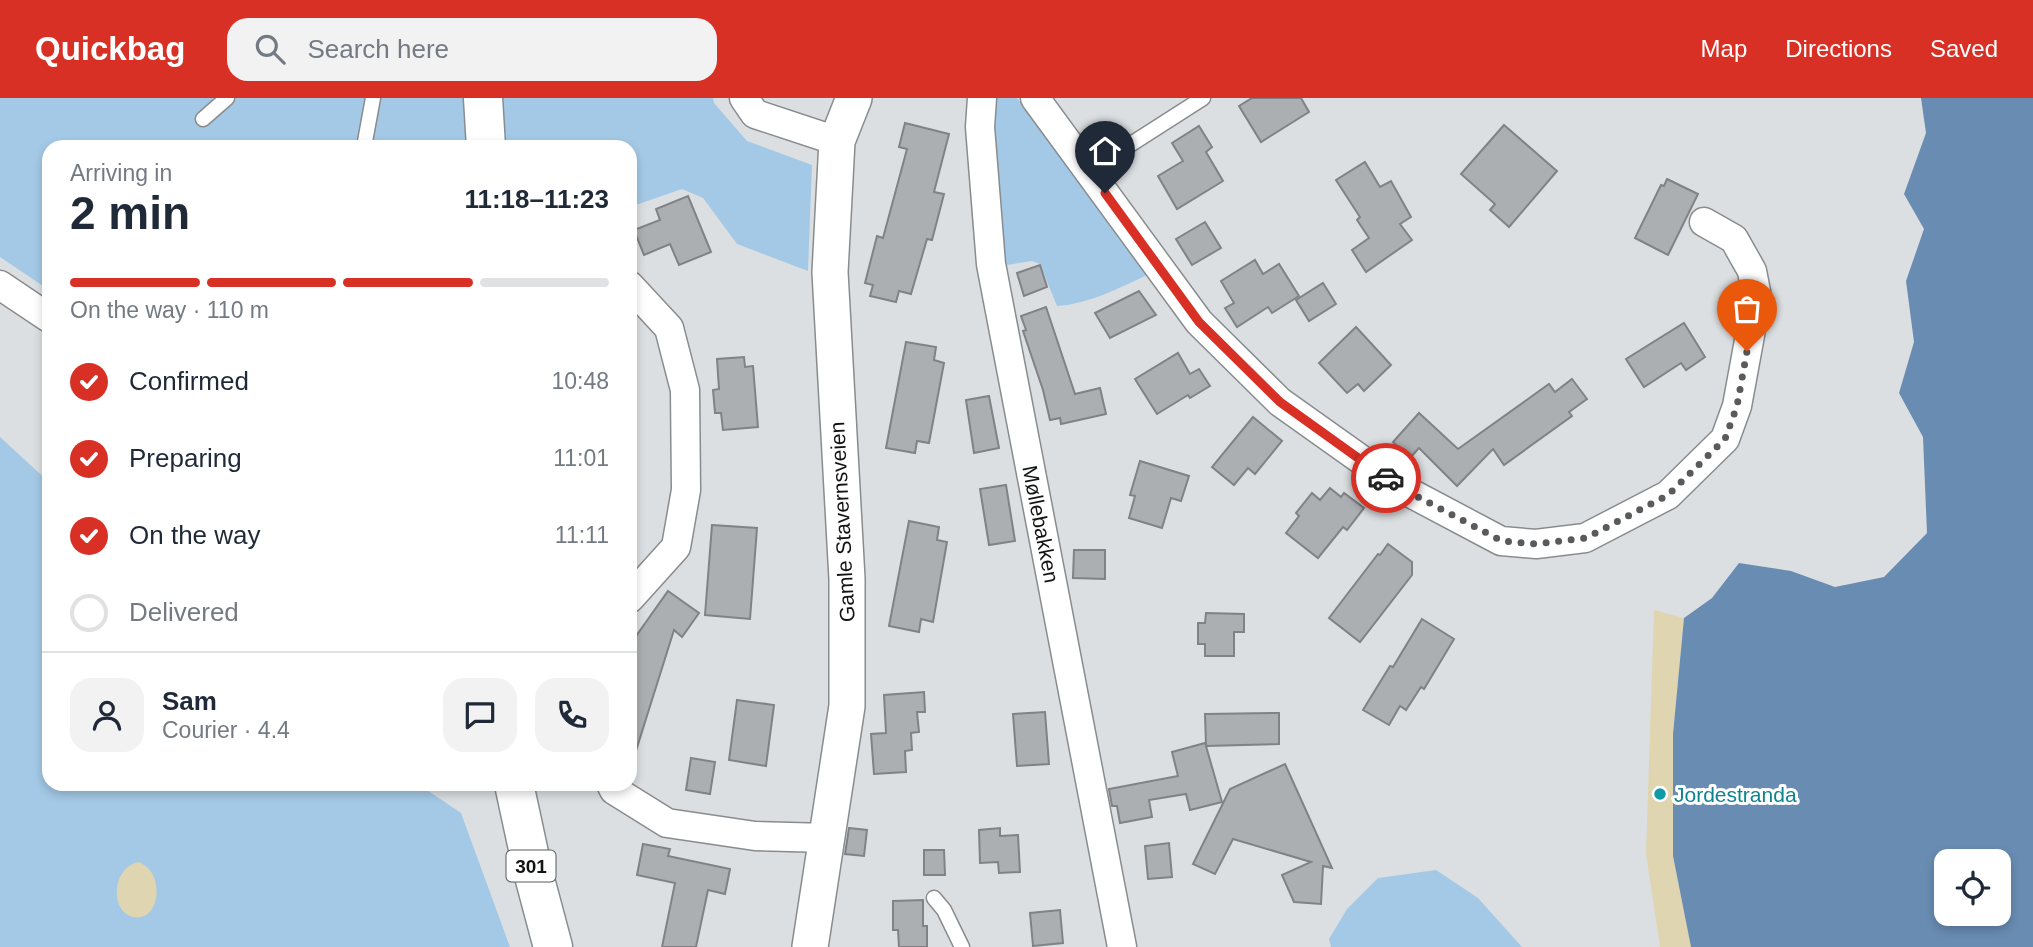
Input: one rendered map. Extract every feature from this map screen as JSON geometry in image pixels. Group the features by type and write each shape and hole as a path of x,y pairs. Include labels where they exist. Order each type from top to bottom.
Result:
{"main road":[{"path":"468,98 468,140"},
{"path":"483,98 486,140"},
{"name":"301","path":"516,791 553,947"}],"street":[{"path":"744,98 755,114 837,141"},
{"name":"Gamle Stavernsveien","path":"810,947 847,706 848,579 830,272 837,141 855,98"},
{"name":"Møllebakken","path":"982,98 980,127 991,264 1122,947"},
{"path":"1035,98 1199,322 1280,402 1401,488 1502,541 1536,544 1586,538 1668,495 1725,439 1737,406 1757,297 1752,271 1734,239 1704,222"},
{"path":"0,285 42,313"},
{"path":"637,294 668,328 685,390 686,490 676,547 637,590"},
{"path":"616,791 667,823 755,836 827,838"}],"lane":[{"path":"204,119 227,98"},
{"path":"365,140 373,98"},
{"path":"1089,172 1203,98"},
{"path":"934,898 944,910 962,947"}],"shaded area":[{"path":"0,98 713,98 714,103 747,141 812,165 808,271 737,244 703,198 682,189 637,205 637,140 42,140 42,285 0,257"},
{"path":"991,98 1017,98 1146,272 1145,276 1091,299 1057,306 1040,264 1032,261 1007,265 1004,260"},
{"path":"1921,98 2033,98 2033,947 1691,947 1673,856 1673,734 1684,618 1712,598 1739,563 1791,571 1835,587 1884,577 1927,533 1923,437 1899,393 1914,342 1906,281 1924,229 1904,194 1926,133"},
{"path":"0,437 42,476 42,791 428,791 461,813 510,947 0,947"},
{"path":"1436,870 1478,898 1522,947 1331,947 1329,939 1347,909 1378,878"}],"sand":[{"name":"Jordestranda","path":"1654,610 1684,618 1673,734 1673,856 1691,947 1660,947 1646,854"},
{"path":"138,862 147,867 153,875 157,894 150,912 133,917 121,908 117,891 122,873"}],"building":[{"path":"1252,98 1301,98 1309,112 1261,142 1239,106"},
{"path":"905,123 949,134 934,192 944,194 932,240 927,239 911,294 899,291 896,302 870,296 873,285 865,283 877,236 883,238 907,149 899,147"},
{"path":"1504,125 1557,171 1509,227 1490,210 1495,204 1461,174"},
{"path":"1199,126 1212,147 1206,152 1223,181 1177,209 1158,176 1183,161 1172,143"},
{"path":"1365,162 1380,187 1391,181 1411,217 1400,224 1412,240 1366,272 1352,250 1369,238 1357,220 1360,217 1336,180"},
{"path":"1667,179 1698,194 1668,255 1635,238 1661,185 1664,186"},
{"path":"688,196 711,252 679,265 670,244 644,255 637,238 637,229 660,220 656,209"},
{"path":"1205,222 1221,248 1192,265 1176,239"},
{"path":"1255,260 1263,274 1279,264 1299,296 1272,313 1268,307 1237,327 1225,308 1234,303 1221,281"},
{"path":"1040,265 1047,287 1024,296 1017,273"},
{"path":"1323,283 1336,304 1309,321 1296,300"},
{"path":"1139,291 1156,315 1110,338 1095,313"},
{"path":"1046,307 1075,394 1100,388 1106,414 1061,424 1060,418 1050,420 1023,331 1026,330 1021,316"},
{"path":"1684,323 1705,357 1686,370 1681,363 1644,387 1626,359"},
{"path":"1356,327 1391,365 1364,391 1358,384 1347,393 1319,363"},
{"path":"906,342 936,347 934,360 944,363 929,443 917,441 915,453 886,448"},
{"path":"1178,353 1190,374 1199,369 1210,386 1190,398 1188,395 1157,414 1135,379"},
{"path":"744,357 745,367 753,366 758,427 723,430 721,413 715,413 713,390 719,389 717,359"},
{"path":"1572,379 1587,399 1569,412 1572,416 1504,465 1493,449 1457,486 1419,448 1410,458 1393,442 1419,413 1458,449 1549,384 1555,392"},
{"path":"989,396 999,448 974,453 966,400"},
{"path":"1253,417 1282,441 1255,474 1248,468 1234,485 1212,467"},
{"path":"1140,461 1189,476 1181,501 1171,498 1162,528 1129,518 1135,496 1130,495"},
{"path":"1006,485 1015,541 989,545 980,489"},
{"path":"1330,488 1341,497 1344,493 1364,508 1347,530 1343,527 1318,558 1286,533 1299,516 1296,513 1312,493 1320,500"},
{"path":"909,521 939,527 937,540 947,542 933,622 921,619 919,632 889,626"},
{"path":"712,525 757,528 750,619 705,615"},
{"path":"1388,544 1412,562 1412,575 1360,642 1329,618"},
{"path":"1074,550 1105,550 1105,579 1073,578"},
{"path":"668,591 699,613 682,637 674,630 637,747 637,635"},
{"path":"1206,613 1244,614 1244,632 1234,632 1234,656 1205,656 1205,644 1198,644 1198,623 1205,623"},
{"path":"1422,619 1454,639 1424,689 1421,687 1406,710 1400,706 1389,725 1363,710"},
{"path":"924,692 925,712 917,712 919,732 911,733 912,750 905,751 906,772 874,774 871,734 886,733 884,695"},
{"path":"737,700 774,705 766,766 729,760"},
{"path":"1045,712 1049,764 1017,766 1013,714"},
{"path":"1279,713 1279,744 1206,746 1222,802 1190,810 1186,794 1149,800 1152,817 1120,823 1117,806 1112,806 1109,789 1178,776 1172,752 1205,743 1206,745 1205,714"},
{"path":"691,758 715,762 710,794 686,790"},
{"path":"1285,764 1332,868 1323,866 1321,904 1294,902 1282,875 1311,862 1233,839 1215,874 1193,864 1230,789"},
{"path":"849,828 867,830 864,856 845,854"},
{"path":"1000,828 1000,836 1018,835 1020,872 999,873 998,862 980,863 979,830"},
{"path":"1169,843 1172,877 1148,879 1145,846"},
{"path":"643,844 670,849 668,856 730,869 725,894 708,890 696,947 662,947 675,883 637,875"},
{"path":"924,850 944,850 945,875 924,875"},
{"path":"923,900 923,926 927,926 927,947 899,947 898,930 893,930 893,901"},
{"path":"1060,910 1063,943 1033,946 1030,913"}],"way so far":[{"path":"1386,478 1502,541 1536,544 1586,538 1668,495 1725,439 1737,406 1747,351"}],"place":[{"name":"Jordestranda","path":"1660,794"}],"route":[{"path":"1105,193 1199,322 1280,402 1386,478"}]}
